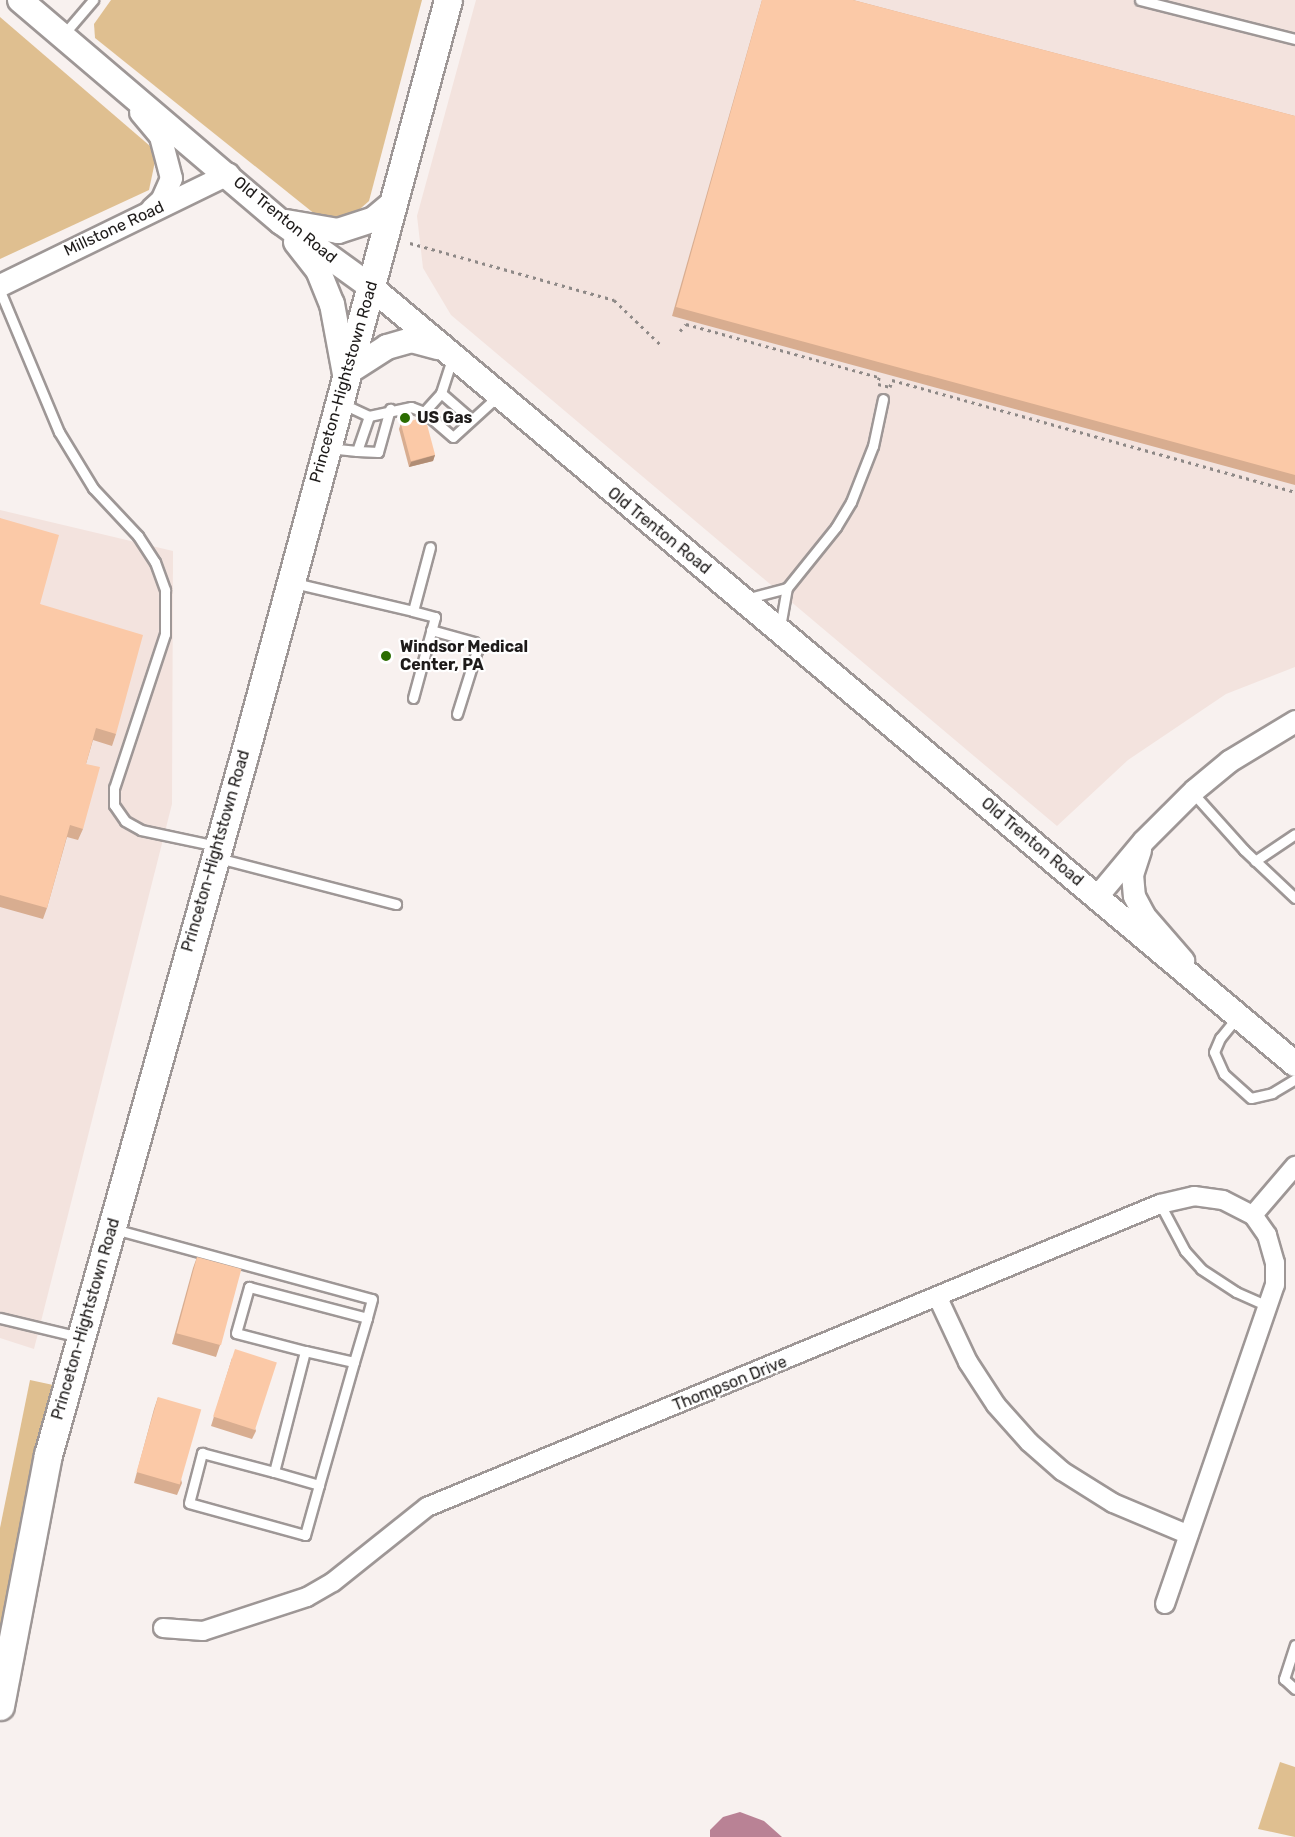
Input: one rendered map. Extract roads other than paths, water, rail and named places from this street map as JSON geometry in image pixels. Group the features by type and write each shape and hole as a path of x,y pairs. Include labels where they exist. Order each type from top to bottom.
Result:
{"main road":[{"name":"Old Trenton Road","path":"20,0 228,174 281,222 370,287 497,397 744,600 1295,1064"},
{"name":"Princeton-Hightstown Road","path":"0,1706 45,1466 217,852 288,582 448,0"},
{"path":"281,222 338,231 374,219 392,204"},
{"path":"281,222 321,279 332,304 345,374 387,347 411,340 445,353"}],"street":[{"path":"101,67 160,135 168,157 171,178 161,200 144,216"},
{"name":"Millstone Road","path":"0,285 228,174"},
{"path":"1097,896 1143,841 1192,792 1229,761 1295,720"},
{"path":"1143,841 1132,874 1134,896 1143,915 1212,994"},
{"path":"1165,1604 1275,1285 1275,1263 1268,1235 1253,1215 1295,1166"},
{"name":"Thompson Drive","path":"163,1628 203,1631 307,1597 333,1582 427,1507 938,1298 1160,1204 1194,1196 1223,1200 1253,1215"},
{"path":"938,1298 968,1362 996,1405 1029,1442 1062,1471 1113,1503 1189,1536"}],"lane":[{"path":"63,35 93,0"},
{"path":"1140,0 1295,39"},
{"path":"0,291 59,432 93,488 138,536 155,562 165,590 165,634 114,788 114,806 124,821 141,830 396,904"},
{"path":"424,412 441,393 445,353"},
{"path":"441,393 471,419"},
{"path":"338,402 369,416 390,409 411,407 424,412 453,437 497,397"},
{"path":"779,630 787,588 836,527 851,502 873,446 883,399"},
{"path":"325,447 378,452 390,409"},
{"path":"357,451 369,416"},
{"path":"413,611 430,548"},
{"path":"288,582 435,617 413,698"},
{"path":"744,600 787,588"},
{"path":"431,630 474,642 477,650 457,714"},
{"path":"1192,792 1256,861 1295,898"},
{"path":"1256,861 1295,834"},
{"path":"1238,1016 1220,1038 1214,1052 1224,1074 1251,1098 1272,1093 1295,1079"},
{"path":"1160,1204 1185,1251 1201,1269 1226,1287 1268,1306"},
{"path":"112,1229 372,1299 305,1535 189,1503 202,1453 319,1485"},
{"path":"354,1362 236,1332 249,1287 367,1318"},
{"path":"0,1318 81,1337"},
{"path":"274,1473 305,1351"},
{"path":"1295,1645 1284,1679 1295,1689"}],"place":[{"name":"US Gas","path":"405,418"},
{"name":"Windsor Medical Center, PA","path":"386,656"}]}
